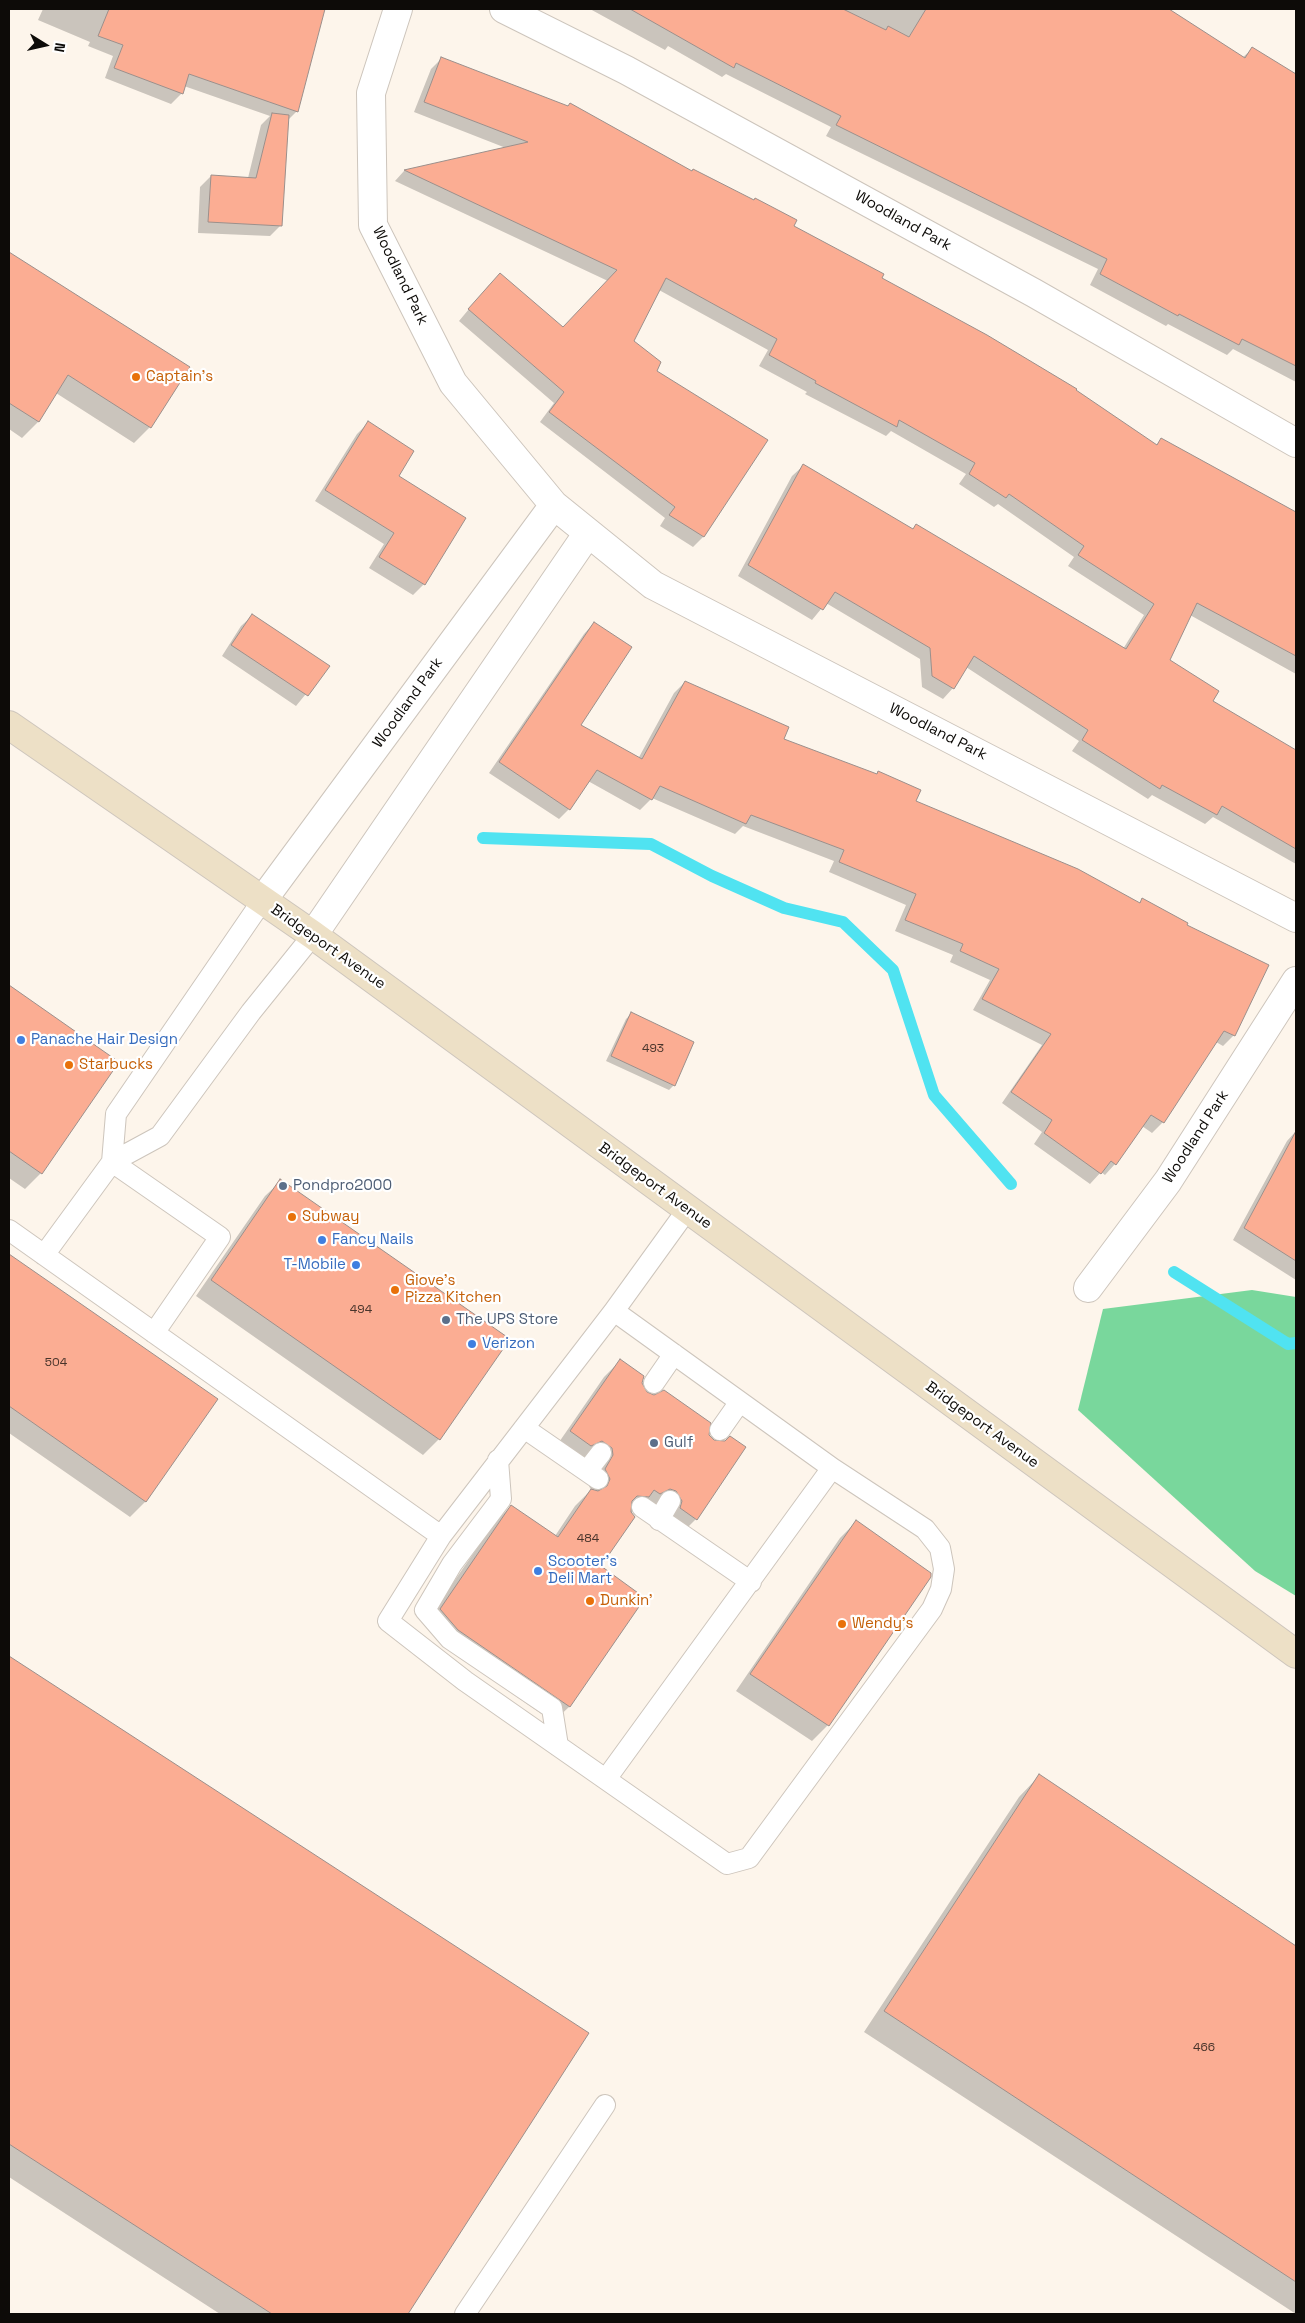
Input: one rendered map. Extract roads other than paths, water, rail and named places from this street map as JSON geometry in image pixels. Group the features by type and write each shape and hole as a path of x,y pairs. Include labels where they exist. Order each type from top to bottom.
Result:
{"main road":[{"name":"Bridgeport Avenue","path":"9,725 313,935 1296,1654"}],"street":[{"name":"Woodland Park","path":"398,9 371,93 373,225 453,382 554,505 654,585 1296,918"},
{"name":"Woodland Park","path":"504,9 626,70 1034,293 1296,443"},
{"name":"Woodland Park","path":"262,901 554,505"},
{"path":"313,935 588,533"},
{"name":"Woodland Park","path":"1088,1288 1168,1181 1296,981"}],"lane":[{"path":"112,1162 116,1114 262,901"},
{"path":"44,1255 112,1162 160,1136 251,1012 313,935"},
{"path":"112,1162 220,1237 154,1333"},
{"path":"614,1311 832,1468 925,1530 940,1548 944,1569 941,1589 932,1609 749,1858 727,1864 465,1680 388,1621 441,1536 614,1311 687,1210"},
{"path":"9,1230 441,1536"},
{"path":"654,1383 674,1354"},
{"path":"720,1430 740,1403"},
{"path":"524,1428 592,1475 601,1453"},
{"path":"498,1460 501,1499 452,1564 425,1610 450,1639 552,1708 558,1746"},
{"path":"606,1779 832,1468"},
{"path":"658,1520 670,1501"},
{"path":"642,1507 658,1520 751,1582"},
{"path":"465,2314 605,2105"}],"waterway":[{"path":"483,838 651,844 712,876 784,908 843,922 893,970 934,1095 1011,1184"},
{"path":"1174,1272 1288,1344 1296,1343"}],"place":[{"name":"Captain's","path":"136,377"},
{"name":"Panache Hair Design","path":"21,1040"},
{"name":"Starbucks","path":"69,1065"},
{"name":"Pondpro2000","path":"283,1186"},
{"name":"Subway","path":"292,1217"},
{"name":"Fancy Nails","path":"322,1240"},
{"name":"T-Mobile","path":"356,1265"},
{"name":"Giove's Pizza Kitchen","path":"395,1290"},
{"name":"The UPS Store","path":"446,1320"},
{"name":"Verizon","path":"472,1344"},
{"name":"Gulf","path":"654,1443"},
{"name":"Scooter's Deli Mart","path":"538,1571"},
{"name":"Dunkin'","path":"590,1601"},
{"name":"Wendy's","path":"842,1624"}]}
